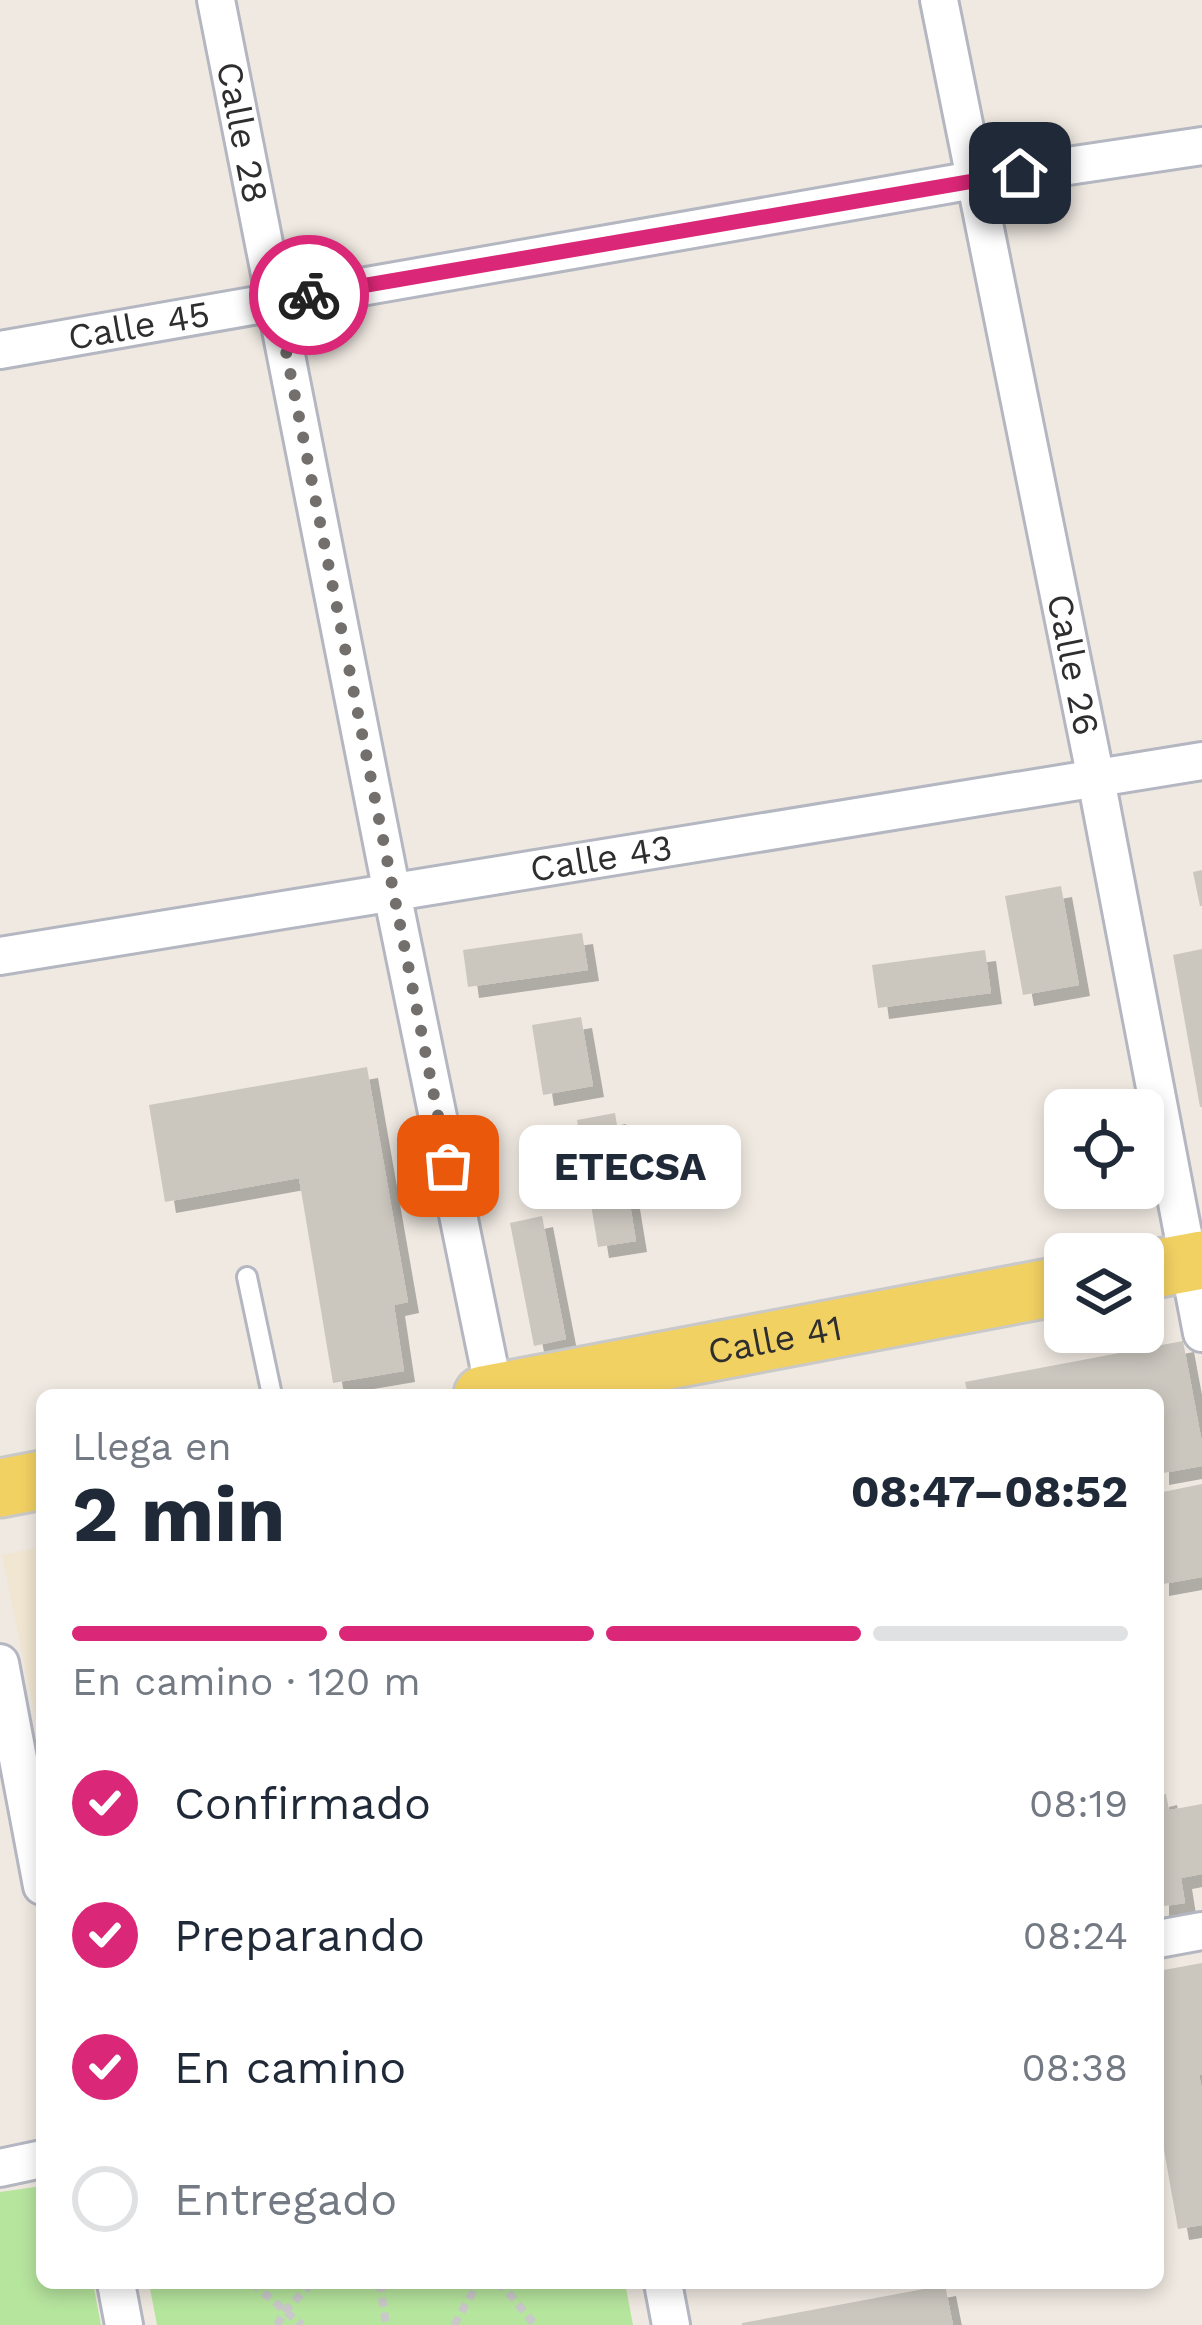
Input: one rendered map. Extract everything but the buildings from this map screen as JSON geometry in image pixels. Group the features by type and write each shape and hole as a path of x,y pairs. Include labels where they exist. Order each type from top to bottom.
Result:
{"main road":[{"name":"Calle 41","path":"518,1389 1044,1290"},
{"path":"0,1488 36,1481"}],"street":[{"name":"Calle 28","path":"216,0 490,1389"},
{"name":"Calle 26","path":"939,0 1096,778 1178,1264 1202,1333"},
{"name":"Calle 45","path":"0,350 974,180 1202,146"},
{"name":"Calle 43","path":"0,956 1202,761"},
{"path":"0,1663 36,1854"},
{"path":"1164,1938 1202,1931"},
{"path":"0,2168 36,2160"},
{"path":"117,2289 124,2325"},
{"path":"664,2289 671,2325"}],"lane":[{"path":"247,1277 271,1389"}],"path":[{"path":"259,2289 302,2325"},
{"path":"277,2325 306,2289"},
{"path":"381,2289 386,2325"},
{"path":"454,2325 475,2289"},
{"path":"503,2289 535,2325"}],"shaded area":[{"path":"36,1548 36,1720 2,1555"}],"green space":[{"path":"36,2187 36,2289 94,2289 101,2325 0,2325 0,2192"},
{"path":"150,2289 626,2289 633,2325 157,2325"}],"way so far":[{"path":"309,295 276,301 448,1166"}],"place":[{"name":"ETECSA","path":"448,1166"}],"route":[{"path":"309,295 1020,173"}]}
